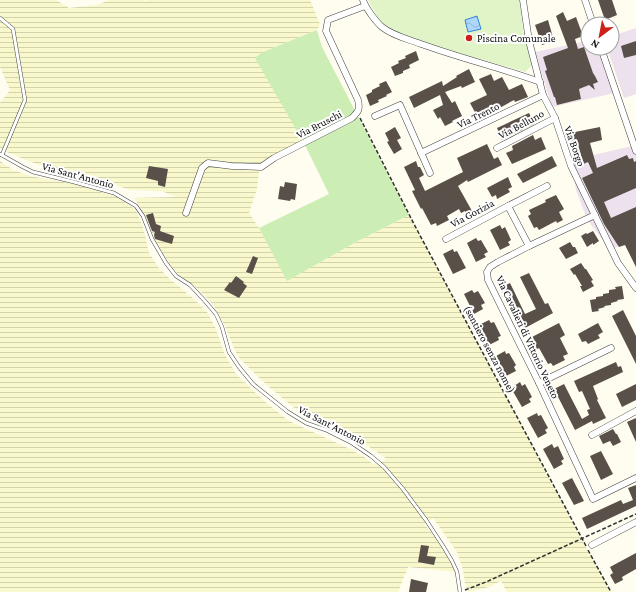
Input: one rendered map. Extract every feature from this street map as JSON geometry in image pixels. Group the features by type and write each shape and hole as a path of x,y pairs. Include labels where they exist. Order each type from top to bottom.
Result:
{"street":[{"name":"Via Borgo","path":"523,0 529,41 543,95 555,118 571,166 594,215 618,262 636,288"},
{"path":"585,0 590,16"},
{"name":"Via Bruschi","path":"186,213 202,168 208,163 261,167 274,158 352,118 357,113 360,108 358,100 326,30 328,20 364,3 381,26 393,34 434,49 517,73 540,82"},
{"path":"605,56 636,151"},
{"name":"Via Trento","path":"421,153 543,95"},
{"path":"375,116 400,105 430,173"},
{"name":"Via Belluno","path":"497,148 555,118"},
{"name":"Via Gorizia","path":"446,239 547,186"},
{"name":"Via Gorizia","path":"508,206 529,246"},
{"name":"Via Cavalieri di Vittorio Veneto","path":"594,215 498,262 490,267 488,272 488,280 539,383 593,499 636,478"},
{"path":"539,383 611,348"},
{"path":"592,435 636,411"},
{"path":"592,545 636,522"}],"lane":[{"path":"0,18 13,29 25,100 1,154"},
{"name":"Via Sant'Antonio","path":"1,154 33,172 114,193 136,206 143,216 152,239 166,263 176,276 190,285 216,314 222,327 229,352 253,384 288,412 306,423 326,430 352,443 384,467 403,489 444,546 457,572 460,592"}],"path":[{"name":"(sentiero senza nome)","path":"357,113 415,226 611,592"},
{"path":"460,592 486,582 636,514"}],"shaded area":[{"path":"636,28 636,94 624,98 610,56 620,56 620,33"},
{"path":"580,43 580,56 603,56 615,93 552,107 535,52"},
{"path":"632,146 636,156 636,239 610,250 587,219 576,190 572,160"}],"green space":[{"path":"0,0 56,0 69,8 97,5 109,0 144,0 145,2 147,0 310,0 320,24 317,30 263,52 305,145 275,161 260,164 257,189 249,213 259,228 287,280 409,215 611,592 507,592 501,581 489,587 468,592 457,552 433,518 424,524 447,555 456,572 408,567 398,592 0,592 0,161 13,170 30,176 74,184 117,197 136,210 143,227 149,253 159,268 207,312 216,329 225,355 236,374 264,401 289,421 350,449 366,458 372,464 387,459 356,438 293,407 268,386 237,355 225,326 212,303 198,289 178,274 171,266 156,242 144,213 134,198 176,197 162,191 130,190 104,181 71,174 39,165 0,148 0,103 10,90 0,67"},
{"name":"Piscina Comunale","path":"368,0 520,0 523,31 532,65 525,72 432,45 394,31 380,21"},
{"path":"317,30 322,47 409,215 354,243 287,281 259,228 329,194 305,145 255,58 263,52"}],"water":[{"path":"477,16 481,29 468,32 465,20"}],"building":[{"path":"598,0 612,0 617,15 604,16"},
{"path":"563,12 567,21 576,17 580,28 580,37 575,39 578,49 580,48 580,56 587,56 598,82 593,84 595,90 589,85 579,89 581,99 557,105 545,71 547,70 543,57 568,48 556,16"},
{"path":"548,20 554,41 542,45 535,25"},
{"path":"636,41 636,55 624,58 621,46"},
{"path":"416,51 419,60 409,65 410,68 403,71 403,73 395,76 391,67 399,63 398,61 406,58 405,56"},
{"path":"469,69 475,82 462,88 461,86 445,92 452,103 455,101 462,116 445,126 440,117 438,119 433,110 443,105 440,95 414,108 409,97 442,81 443,86 457,77 456,76"},
{"path":"491,74 494,81 502,77 509,90 522,84 528,97 515,102 514,100 496,110 495,108 477,116 470,103 487,95 479,79"},
{"path":"386,81 392,92 378,100 379,102 370,106 366,95 380,86 379,84"},
{"path":"529,113 534,124 502,140 497,128"},
{"path":"395,127 401,138 397,140 402,149 394,154 387,142 389,141 385,133"},
{"path":"600,127 602,140 590,143 597,168 627,155 629,159 633,158 634,162 636,161 636,188 604,202 611,218 636,207 636,267 625,245 619,247 604,224 582,178 593,173 588,162 576,167 573,157 581,156 578,144 569,146 565,134"},
{"path":"533,135 535,140 541,137 546,149 512,164 506,153 513,150 512,146"},
{"path":"487,144 494,159 498,157 502,165 468,182 467,180 458,186 472,211 466,214 465,211 461,213 459,209 447,216 449,220 437,226 436,223 431,225 412,191 415,190 404,167 416,161 418,167 420,167 424,175 419,178 425,191 463,172 457,158"},
{"path":"552,156 557,166 523,183 517,174"},
{"path":"149,166 168,169 165,187 158,185 158,181 146,178"},
{"path":"508,177 512,187 508,189 510,192 497,199 496,195 492,197 487,188"},
{"path":"285,182 297,184 295,200 291,199 290,201 278,199 280,186 284,187"},
{"path":"556,195 564,209 559,212 563,220 557,223 556,221 539,230 537,227 534,228 528,216 531,214 529,210 546,202 545,200"},
{"path":"153,213 156,224 161,226 160,231 174,236 172,244 155,239 155,232 152,231 146,215"},
{"path":"500,225 502,229 505,227 511,240 508,242 510,245 500,250 490,230"},
{"path":"593,231 599,241 587,247 581,236"},
{"path":"476,238 478,241 481,240 488,252 484,254 486,257 476,262 467,243"},
{"path":"570,242 578,253 566,259 559,248"},
{"path":"453,249 454,252 457,251 466,268 453,274 443,254"},
{"path":"253,256 258,258 252,274 246,272"},
{"path":"581,263 593,280 591,281 594,286 583,292 580,286 582,286 575,274 574,275 570,269"},
{"path":"529,273 545,304 548,303 553,313 525,328 515,309 512,311 500,288 510,283 525,314 536,309 520,277"},
{"path":"236,276 247,286 239,298 224,290"},
{"path":"622,286 624,299 617,300 618,301 611,303 611,305 604,306 605,307 598,309 599,311 592,312 590,300 609,293 609,290 616,289 615,287"},
{"path":"472,290 474,293 478,291 485,303 481,305 483,309 474,314 464,294"},
{"path":"623,310 636,336 636,364 612,316"},
{"path":"489,320 491,323 494,322 501,336 498,337 499,340 489,345 479,325"},
{"path":"559,323 565,335 560,338 568,354 563,356 565,360 553,366 551,363 548,364 539,348 536,350 530,338"},
{"path":"598,323 603,332 598,335 600,338 588,344 586,341 582,342 578,334"},
{"path":"505,351 506,354 509,353 516,365 514,367 516,371 506,376 496,356"},
{"path":"616,362 618,367 621,366 623,372 593,386 598,399 597,400 606,418 593,424 592,421 575,430 554,389 564,384 582,419 589,415 587,410 590,409 582,391 579,392 574,381"},
{"path":"520,382 522,386 525,384 532,397 529,399 531,402 522,407 511,388"},
{"path":"636,384 636,400 622,407 616,394"},
{"path":"537,413 538,416 541,415 548,428 545,430 547,433 538,438 527,418"},
{"path":"636,418 636,442 627,422"},
{"path":"613,429 621,442 613,446 610,441 603,444 599,436"},
{"path":"552,444 554,448 558,446 564,459 561,461 563,464 554,469 543,449"},
{"path":"601,451 613,474 601,480 590,456"},
{"path":"572,478 584,501 574,505 562,483"},
{"path":"636,485 636,506 587,529 582,518 621,500 623,504 633,500 628,488"},
{"path":"421,545 429,546 427,556 436,557 434,565 418,562"},
{"path":"636,553 636,569 622,577 623,580 615,584 610,575 613,573 610,567"},
{"path":"411,579 428,583 426,592 409,592"}],"place":[{"name":"Piscina Comunale","path":"469,38"}]}
